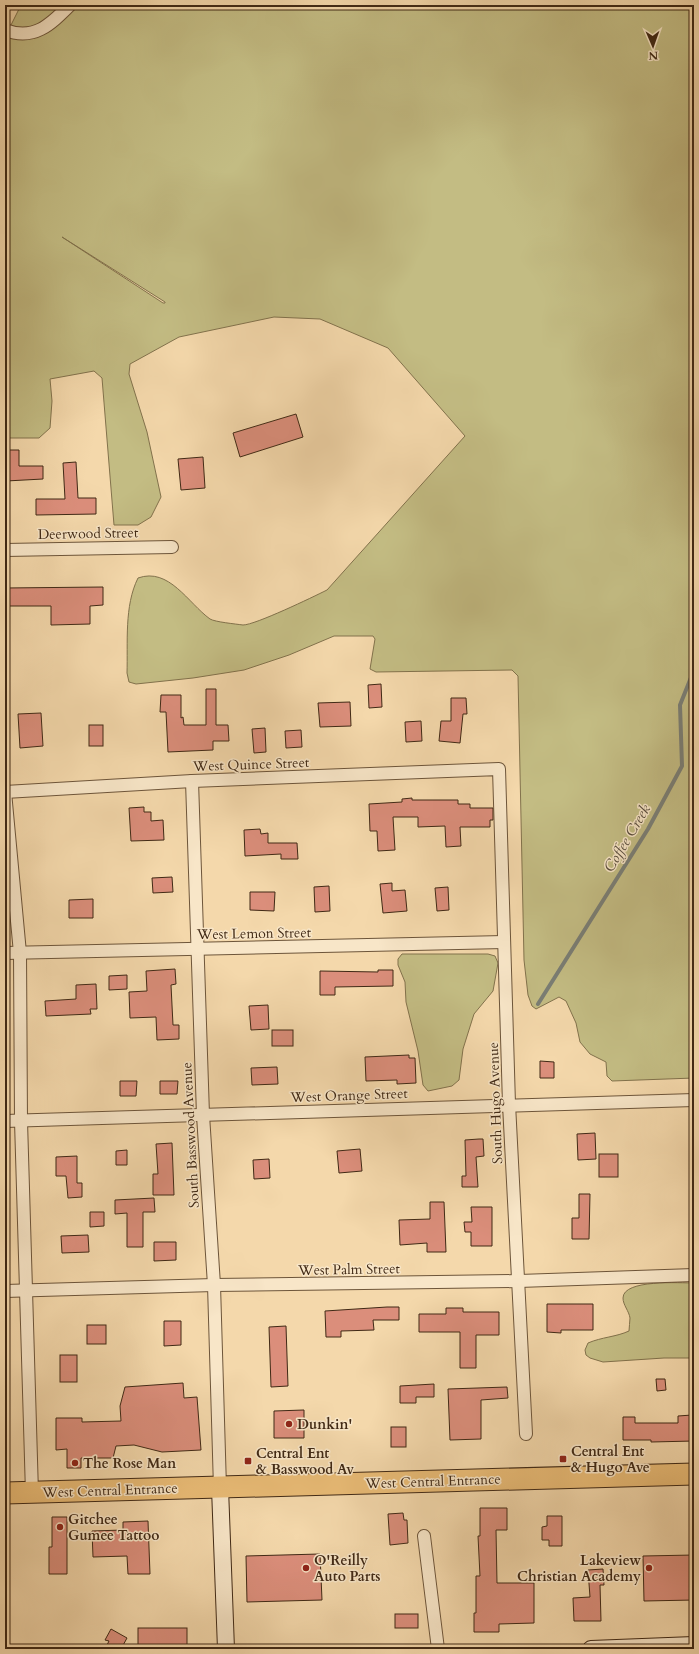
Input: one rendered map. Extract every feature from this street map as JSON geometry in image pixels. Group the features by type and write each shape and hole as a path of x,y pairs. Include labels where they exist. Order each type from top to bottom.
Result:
{"highway":[{"name":"West Central Entrance","path":"5,1493 694,1474"}],"street":[{"path":"5,30 17,35 28,34 44,28 70,5"},
{"name":"Deerwood Street","path":"5,550 172,547"},
{"name":"West Quince Street","path":"5,792 192,781 499,769"},
{"name":"South Hugo Avenue","path":"499,769 509,1104 526,1434"},
{"name":"South Basswood Avenue","path":"192,781 203,1115 214,1285 220,1488"},
{"path":"5,792 20,953 21,1121 32,1493"},
{"name":"West Lemon Street","path":"5,953 504,942"},
{"name":"West Orange Street","path":"5,1121 509,1104 694,1100"},
{"name":"West Palm Street","path":"5,1291 214,1285 519,1281 694,1275"},
{"path":"220,1488 226,1649"},
{"path":"424,1536 438,1649"},
{"path":"591,1649 694,1645"}],"shaded area":[{"path":"21,5 694,5 694,1078 612,1081 607,1076 606,1062 590,1054 580,1042 576,1023 566,1001 559,997 536,1009 532,1006 528,995 524,960 518,676 512,670 376,672 370,669 375,639 373,636 334,636 289,655 244,670 193,678 136,684 129,682 127,673 127,637 129,612 138,578 149,576 169,582 210,619 243,625 259,621 327,590 465,436 388,348 320,319 274,317 179,337 130,364 129,374 147,432 161,497 151,517 138,525 114,525 102,378 94,371 50,379 52,401 50,428 39,438 5,438 5,37","holes":["62,237 165,302 163,303"]},
{"path":"402,954 488,954 495,956 498,963 493,991 474,1014 463,1049 459,1080 452,1086 428,1091 423,1085 418,1051 406,1002 405,982 398,965 398,959"},
{"path":"654,1283 694,1283 694,1358 664,1358 603,1362 590,1358 586,1355 585,1350 588,1343 629,1331 630,1318 623,1298 626,1292 632,1288"}],"building":[{"path":"296,414 303,437 240,457 233,433"},
{"path":"5,450 19,450 19,466 43,466 43,479 6,481"},
{"path":"203,457 205,488 181,490 178,459"},
{"path":"76,462 78,498 96,498 96,514 36,515 36,499 65,499 63,463"},
{"path":"103,587 103,605 90,606 90,624 51,625 51,606 5,606 5,588"},
{"path":"381,684 382,707 369,708 368,685"},
{"path":"206,689 216,689 216,725 228,725 229,741 213,741 213,750 168,752 166,712 160,712 161,695 181,695 181,718 183,717 184,725 206,725"},
{"path":"451,698 466,698 467,714 463,714 460,743 439,741 441,721 451,721"},
{"path":"350,702 351,726 320,727 318,703"},
{"path":"41,713 43,746 20,748 18,714"},
{"path":"421,721 422,741 406,742 405,722"},
{"path":"89,725 103,725 103,746 89,746"},
{"path":"265,728 266,752 254,753 252,729"},
{"path":"301,730 302,747 286,748 285,731"},
{"path":"412,798 412,800 458,800 458,804 470,804 470,808 493,808 493,820 490,820 490,827 460,827 461,846 446,847 445,826 418,827 418,817 393,817 395,850 378,851 377,831 370,831 369,804 402,802 402,799"},
{"path":"144,807 144,812 151,812 151,821 163,820 164,840 131,841 129,808"},
{"path":"260,829 261,834 268,833 268,843 297,843 298,859 281,859 281,854 245,856 244,830"},
{"path":"172,877 173,892 153,893 152,878"},
{"path":"392,883 392,891 405,890 407,911 383,913 380,884"},
{"path":"329,886 330,911 315,912 314,887"},
{"path":"448,887 449,910 437,911 435,888"},
{"path":"250,892 275,892 274,911 250,910"},
{"path":"93,899 93,918 69,918 69,900"},
{"path":"175,969 176,984 171,985 173,1025 179,1025 179,1039 157,1040 156,1017 130,1018 129,992 147,991 146,971"},
{"path":"378,970 393,970 393,986 335,987 335,995 320,995 320,971 378,972"},
{"path":"127,975 127,989 109,990 109,976"},
{"path":"96,984 97,1009 90,1009 91,1014 46,1016 45,1001 76,999 76,985"},
{"path":"268,1005 269,1029 251,1030 249,1006"},
{"path":"272,1030 293,1030 293,1046 272,1046"},
{"path":"409,1055 409,1058 415,1058 416,1083 397,1084 397,1080 366,1081 365,1057"},
{"path":"540,1061 554,1062 554,1078 540,1078"},
{"path":"277,1067 278,1084 252,1085 251,1068"},
{"path":"120,1081 137,1081 136,1096 120,1096"},
{"path":"160,1081 178,1081 177,1094 160,1094"},
{"path":"595,1133 596,1159 578,1160 577,1134"},
{"path":"483,1139 484,1156 476,1157 478,1187 462,1187 462,1176 466,1176 465,1140"},
{"path":"172,1143 174,1195 153,1195 153,1174 158,1174 156,1144"},
{"path":"360,1149 362,1171 339,1173 337,1151"},
{"path":"127,1150 127,1165 116,1165 116,1151"},
{"path":"599,1154 618,1154 618,1177 599,1177"},
{"path":"77,1156 77,1183 82,1183 82,1197 68,1198 66,1176 56,1176 56,1157"},
{"path":"269,1159 270,1178 254,1179 253,1160"},
{"path":"579,1194 590,1194 589,1239 572,1239 572,1218 579,1218"},
{"path":"154,1198 155,1212 143,1212 143,1247 127,1247 127,1213 115,1214 115,1200"},
{"path":"430,1202 444,1202 446,1252 427,1252 427,1243 400,1245 399,1220 430,1219"},
{"path":"471,1207 492,1207 492,1246 471,1246 471,1232 465,1232 464,1222 472,1222"},
{"path":"90,1212 104,1212 104,1226 90,1227"},
{"path":"88,1235 89,1252 62,1253 61,1236"},
{"path":"154,1242 176,1242 176,1260 154,1261"},
{"path":"547,1304 593,1304 593,1330 561,1330 561,1333 547,1332"},
{"path":"399,1307 399,1320 373,1320 374,1330 341,1331 341,1337 326,1337 325,1311"},
{"path":"446,1308 463,1308 463,1312 499,1312 499,1335 476,1335 476,1368 460,1368 460,1332 419,1332 419,1314 446,1314"},
{"path":"164,1321 181,1321 181,1345 164,1346"},
{"path":"87,1325 106,1325 106,1344 87,1344"},
{"path":"286,1326 288,1386 271,1387 269,1327"},
{"path":"60,1355 77,1355 77,1382 60,1382"},
{"path":"656,1379 665,1379 666,1390 657,1391"},
{"path":"183,1383 184,1398 197,1397 201,1450 162,1452 134,1445 116,1446 113,1458 81,1458 81,1468 67,1468 67,1449 56,1450 56,1418 82,1418 82,1422 121,1421 120,1406 125,1387"},
{"path":"434,1384 434,1397 416,1397 416,1403 400,1403 400,1386"},
{"path":"507,1387 508,1398 481,1400 481,1439 450,1440 448,1389"},
{"name":"Dunkin'","path":"304,1410 304,1438 274,1438 274,1411"},
{"path":"692,1415 694,1441 651,1442 651,1440 623,1440 623,1417 635,1417 635,1423 678,1423 678,1416"},
{"path":"391,1427 406,1427 406,1447 391,1447"},
{"path":"480,1508 507,1508 507,1530 496,1530 497,1583 534,1583 534,1623 499,1624 499,1632 474,1632 474,1613 476,1613 476,1576 480,1576 478,1536 480,1536"},
{"path":"403,1513 404,1520 407,1520 408,1543 390,1545 388,1514"},
{"path":"547,1516 562,1516 562,1546 549,1546 549,1540 542,1540 542,1527 547,1526"},
{"path":"52,1517 67,1517 67,1574 49,1574 49,1547 52,1547"},
{"path":"148,1521 150,1574 128,1574 127,1556 93,1557 92,1531 123,1530 123,1522"},
{"path":"320,1554 322,1600 247,1602 246,1556"},
{"path":"694,1555 694,1600 644,1601 643,1556"},
{"path":"603,1569 604,1585 600,1585 601,1621 574,1621 573,1598 590,1597 588,1570"},
{"path":"395,1614 418,1614 418,1628 395,1628"},
{"path":"138,1628 187,1628 187,1649 138,1649"},
{"path":"111,1629 127,1638 121,1649 105,1649 109,1641 105,1640"}],"waterway":[{"name":"Coffee Creek","path":"538,1004 648,829 682,766 680,705 694,670"}],"place":[{"name":"Dunkin'","path":"289,1424"},
{"name":"Central Ent & Hugo Ave","path":"563,1459"},
{"name":"Central Ent & Basswood Av","path":"248,1461"},
{"name":"The Rose Man","path":"75,1463"},
{"name":"Gitchee Gumee Tattoo","path":"60,1527"},
{"name":"O'Reilly Auto Parts","path":"306,1568"},
{"name":"Lakeview Christian Academy","path":"649,1568"}]}
